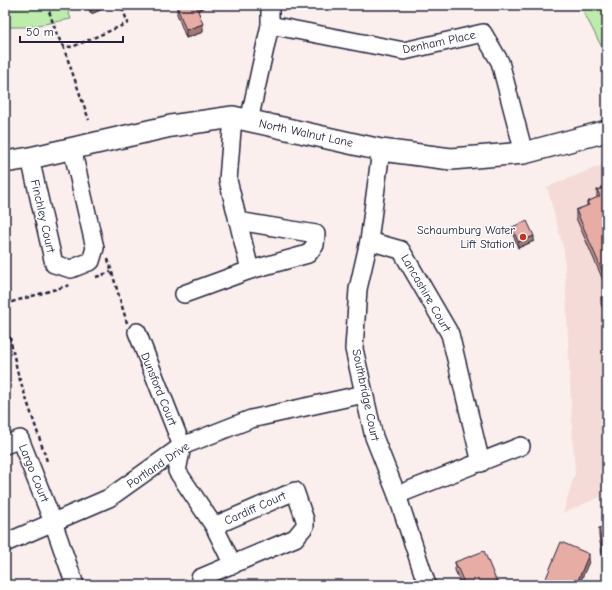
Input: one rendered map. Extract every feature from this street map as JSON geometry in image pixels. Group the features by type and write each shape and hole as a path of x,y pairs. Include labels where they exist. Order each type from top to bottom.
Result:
{"street":[{"path":"250,270 228,180 241,119 270,25 270,5"},
{"name":"Denham Place","path":"270,25 404,52 483,33 500,62 524,153"},
{"name":"North Walnut Lane","path":"5,162 30,158 171,126 241,119 381,150 451,159 524,153 607,131"},
{"name":"Finchley Court","path":"30,158 54,264 71,269 91,261 95,248 72,148"},
{"name":"Southbridge Court","path":"381,150 368,241 358,289 354,349 374,437 397,495 427,585"},
{"path":"184,294 250,270 308,254 315,245 316,234 238,221"},
{"name":"Lancashire Court","path":"368,241 401,250 450,334 481,463"},
{"name":"Dunsford Court","path":"133,331 182,446"},
{"name":"Portland Drive","path":"5,543 109,498 182,446 252,419 364,394"},
{"name":"Largo Court","path":"5,445 20,439 53,522"},
{"name":"Cardiff Court","path":"182,446 177,471 214,526 233,565"},
{"path":"397,495 521,446"},
{"name":"Cardiff Court","path":"200,578 296,538 305,526 305,520 295,491 214,526"},
{"path":"53,522 75,585"}],"path":[{"path":"47,5 89,120"},
{"path":"63,46 72,47 128,23 121,5"},
{"path":"107,258 133,331"},
{"path":"96,277 111,272"},
{"path":"5,304 73,284"},
{"path":"5,316 18,374 49,467"}],"shaded area":[{"path":"607,163 607,494 563,513 575,473 564,251 547,187"}],"green space":[{"path":"5,5 66,5 71,19 27,27 5,27"},
{"path":"580,5 607,5 607,57"}],"building":[{"path":"179,5 196,5 203,24 186,30 177,7"},
{"path":"607,187 607,282 576,210 589,205 587,202 600,196 597,190"},
{"path":"527,221 534,236 518,242 512,227"},
{"path":"607,294 607,311 601,297"},
{"path":"605,516 607,516 607,527"},
{"path":"607,527 607,545 602,546 599,528"},
{"path":"561,542 589,554 576,585 549,585 544,583"},
{"path":"484,551 498,585 465,585 455,562"}],"place":[{"name":"Schaumburg Water Lift Station","path":"523,237"}]}
